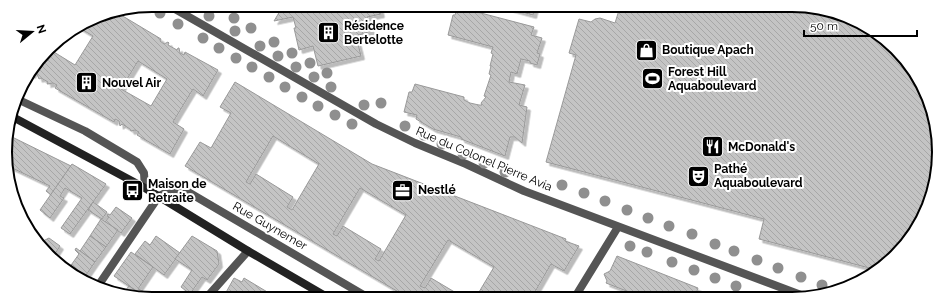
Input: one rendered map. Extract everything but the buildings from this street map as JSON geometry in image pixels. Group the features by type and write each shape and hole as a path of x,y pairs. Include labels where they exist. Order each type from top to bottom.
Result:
{"main road":[{"path":"16,119 159,196 248,251 318,292"}],"street":[{"name":"Rue du Colonel Pierre Avia","path":"180,12 376,124 415,143 466,164 524,191 793,292"},
{"path":"22,101 85,131 137,162 144,173 145,188"},
{"name":"Rue Guynemer","path":"159,196 171,190 183,189 358,292"},
{"path":"101,282 159,196"},
{"path":"578,292 618,227"},
{"path":"212,292 248,251"}],"place":[{"name":"Résidence Bertelotte","path":"329,33"},
{"name":"Boutique Apach","path":"647,50"},
{"name":"Forest Hill Aquaboulevard","path":"653,79"},
{"name":"Nouvel Air","path":"86,83"},
{"name":"McDonald's","path":"712,147"},
{"name":"Pathé Aquaboulevard","path":"699,176"},
{"name":"Nestlé","path":"402,190"},
{"name":"Maison de Retraite","path":"132,191"}]}
